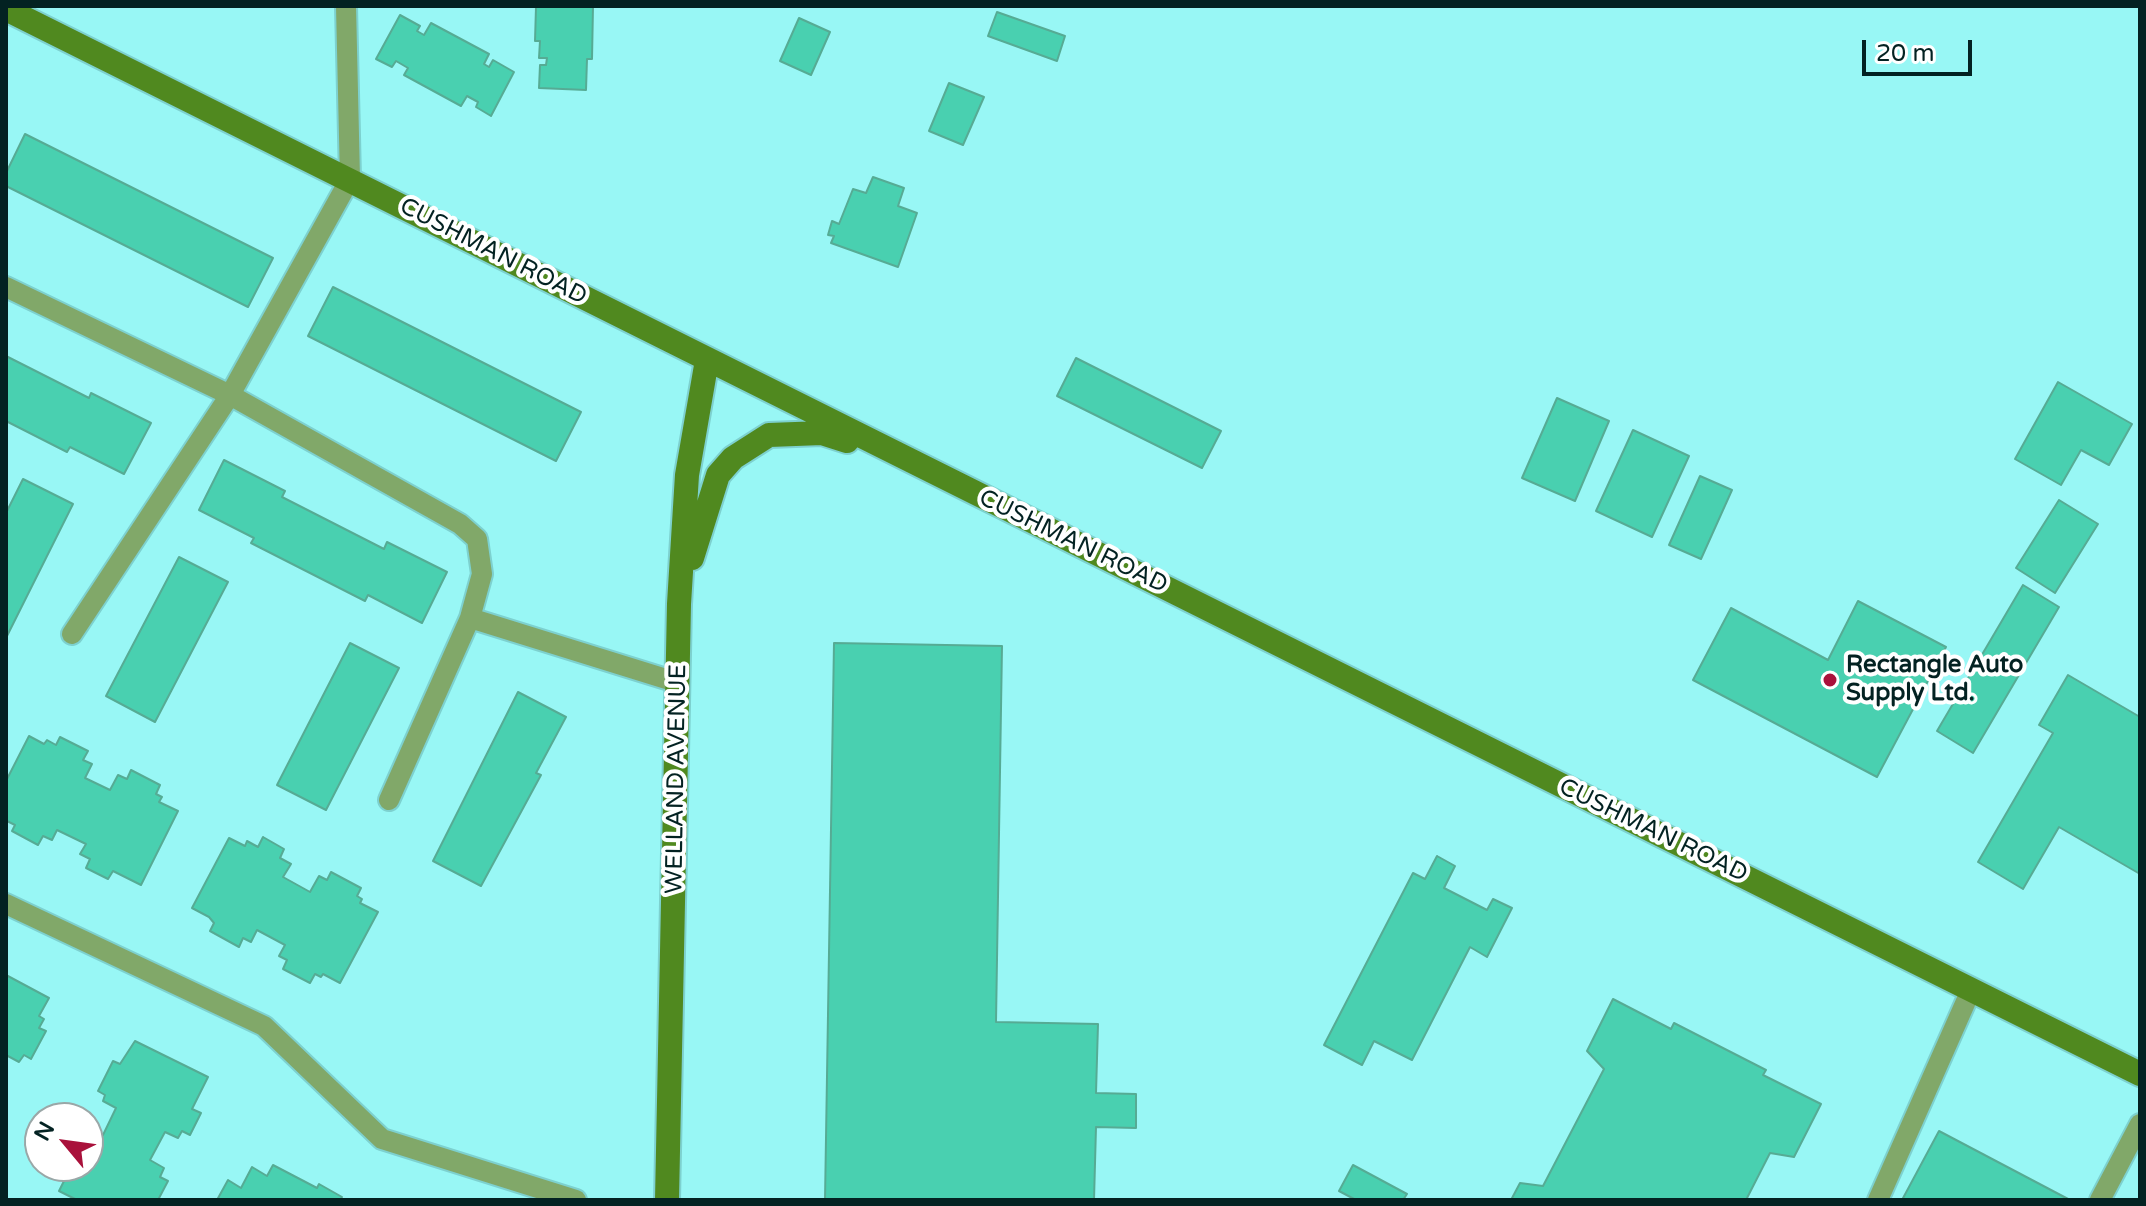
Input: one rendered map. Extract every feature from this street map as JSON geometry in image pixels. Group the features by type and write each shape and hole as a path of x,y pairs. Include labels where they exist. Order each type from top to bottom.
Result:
{"street":[{"name":"CUSHMAN ROAD","path":"6,9 2140,1074"},
{"name":"WELLAND AVENUE","path":"667,1200 679,604 687,475 707,360"},
{"path":"679,604 718,475 748,447 769,435 822,433 910,461"}],"lane":[{"path":"72,634 230,395 350,179 346,6"},
{"path":"6,287 230,395 460,524 477,539 482,574 470,618 389,800"},
{"path":"470,618 679,683"},
{"path":"6,904 264,1026 382,1139 576,1200"},
{"path":"1878,1200 1971,990"},
{"path":"2100,1200 2140,1124"}],"building":[{"path":"593,6 592,59 587,59 586,90 539,88 540,65 546,65 547,58 539,58 540,41 535,41 536,7"},
{"path":"997,12 1065,36 1057,61 988,36"},
{"path":"400,15 420,26 417,31 424,35 431,23 489,54 484,64 489,67 493,60 514,72 491,116 476,107 478,102 467,96 461,106 404,75 408,68 396,61 392,67 376,59"},
{"path":"799,18 830,32 811,75 780,61"},
{"path":"949,83 984,97 963,145 929,131"},
{"path":"25,134 273,258 248,307 6,186 6,173"},
{"path":"873,177 904,188 898,206 917,213 898,267 831,243 834,236 828,235 832,221 839,224 853,189 866,193"},
{"path":"333,287 581,412 556,461 308,336"},
{"path":"6,356 89,398 91,393 151,423 124,474 70,447 67,452 6,421"},
{"path":"1076,358 1221,431 1202,468 1057,396"},
{"path":"2058,382 2132,424 2109,465 2081,450 2061,485 2015,459"},
{"path":"1557,398 1609,421 1575,501 1522,478"},
{"path":"1633,430 1689,456 1652,537 1596,511"},
{"path":"224,460 285,491 282,497 384,549 387,542 447,572 422,623 368,595 365,601 251,543 254,538 199,510"},
{"path":"1700,476 1732,490 1701,559 1669,545"},
{"path":"23,479 73,504 6,638 6,513"},
{"path":"2059,500 2098,524 2055,593 2016,568"},
{"path":"179,557 228,582 155,722 106,696"},
{"path":"2023,585 2059,607 1973,753 1937,731"},
{"path":"1858,601 1946,647 1877,777 1693,680 1731,608 1828,660"},
{"path":"350,643 399,668 326,810 277,785"},
{"path":"834,643 1002,646 996,1022 1098,1024 1096,1093 1136,1094 1136,1128 1096,1127 1094,1200 825,1200"},
{"path":"2068,675 2140,717 2140,874 2059,827 2023,889 1978,862 2053,733 2039,725"},
{"path":"518,692 566,717 536,773 541,775 481,886 433,861"},
{"path":"29,736 44,744 47,740 56,745 60,737 88,751 83,760 92,764 85,778 110,790 118,775 127,779 131,770 160,785 156,794 162,797 159,802 178,811 141,885 113,871 108,879 86,868 90,859 80,854 86,844 57,830 52,840 43,836 38,845 12,831 15,825 7,821 6,781"},
{"path":"263,837 284,849 280,858 291,864 283,877 310,892 319,876 327,880 331,872 361,888 357,896 362,899 360,903 378,912 340,983 323,974 321,977 315,974 310,983 283,969 287,960 279,956 285,945 257,930 251,942 243,938 239,947 210,931 214,923 192,908 229,838 245,846 247,841 258,847"},
{"path":"1437,856 1455,866 1444,888 1487,910 1493,899 1512,908 1487,957 1470,947 1412,1060 1374,1041 1362,1065 1324,1045 1413,873 1425,879"},
{"path":"6,975 49,998 39,1016 44,1019 39,1028 46,1031 31,1059 24,1055 19,1062 6,1055"},
{"path":"1613,999 1671,1029 1674,1023 1766,1070 1763,1075 1821,1104 1794,1157 1770,1153 1746,1200 1511,1200 1520,1183 1543,1186 1604,1069 1587,1051"},
{"path":"135,1041 208,1077 192,1109 201,1113 190,1135 182,1131 178,1138 165,1132 150,1160 164,1168 160,1177 168,1181 158,1200 77,1200 59,1191 64,1182 104,1182 104,1133 116,1108 103,1101 105,1095 98,1091 113,1061 120,1064"},
{"path":"1939,1131 2070,1200 1902,1200"},
{"path":"273,1165 342,1197 340,1200 217,1200 228,1180 241,1188 252,1167 267,1176"},
{"path":"1353,1165 1407,1194 1403,1200 1356,1200 1339,1191"}],"place":[{"name":"Rectangle Auto Supply Ltd.","path":"1830,680"}]}
